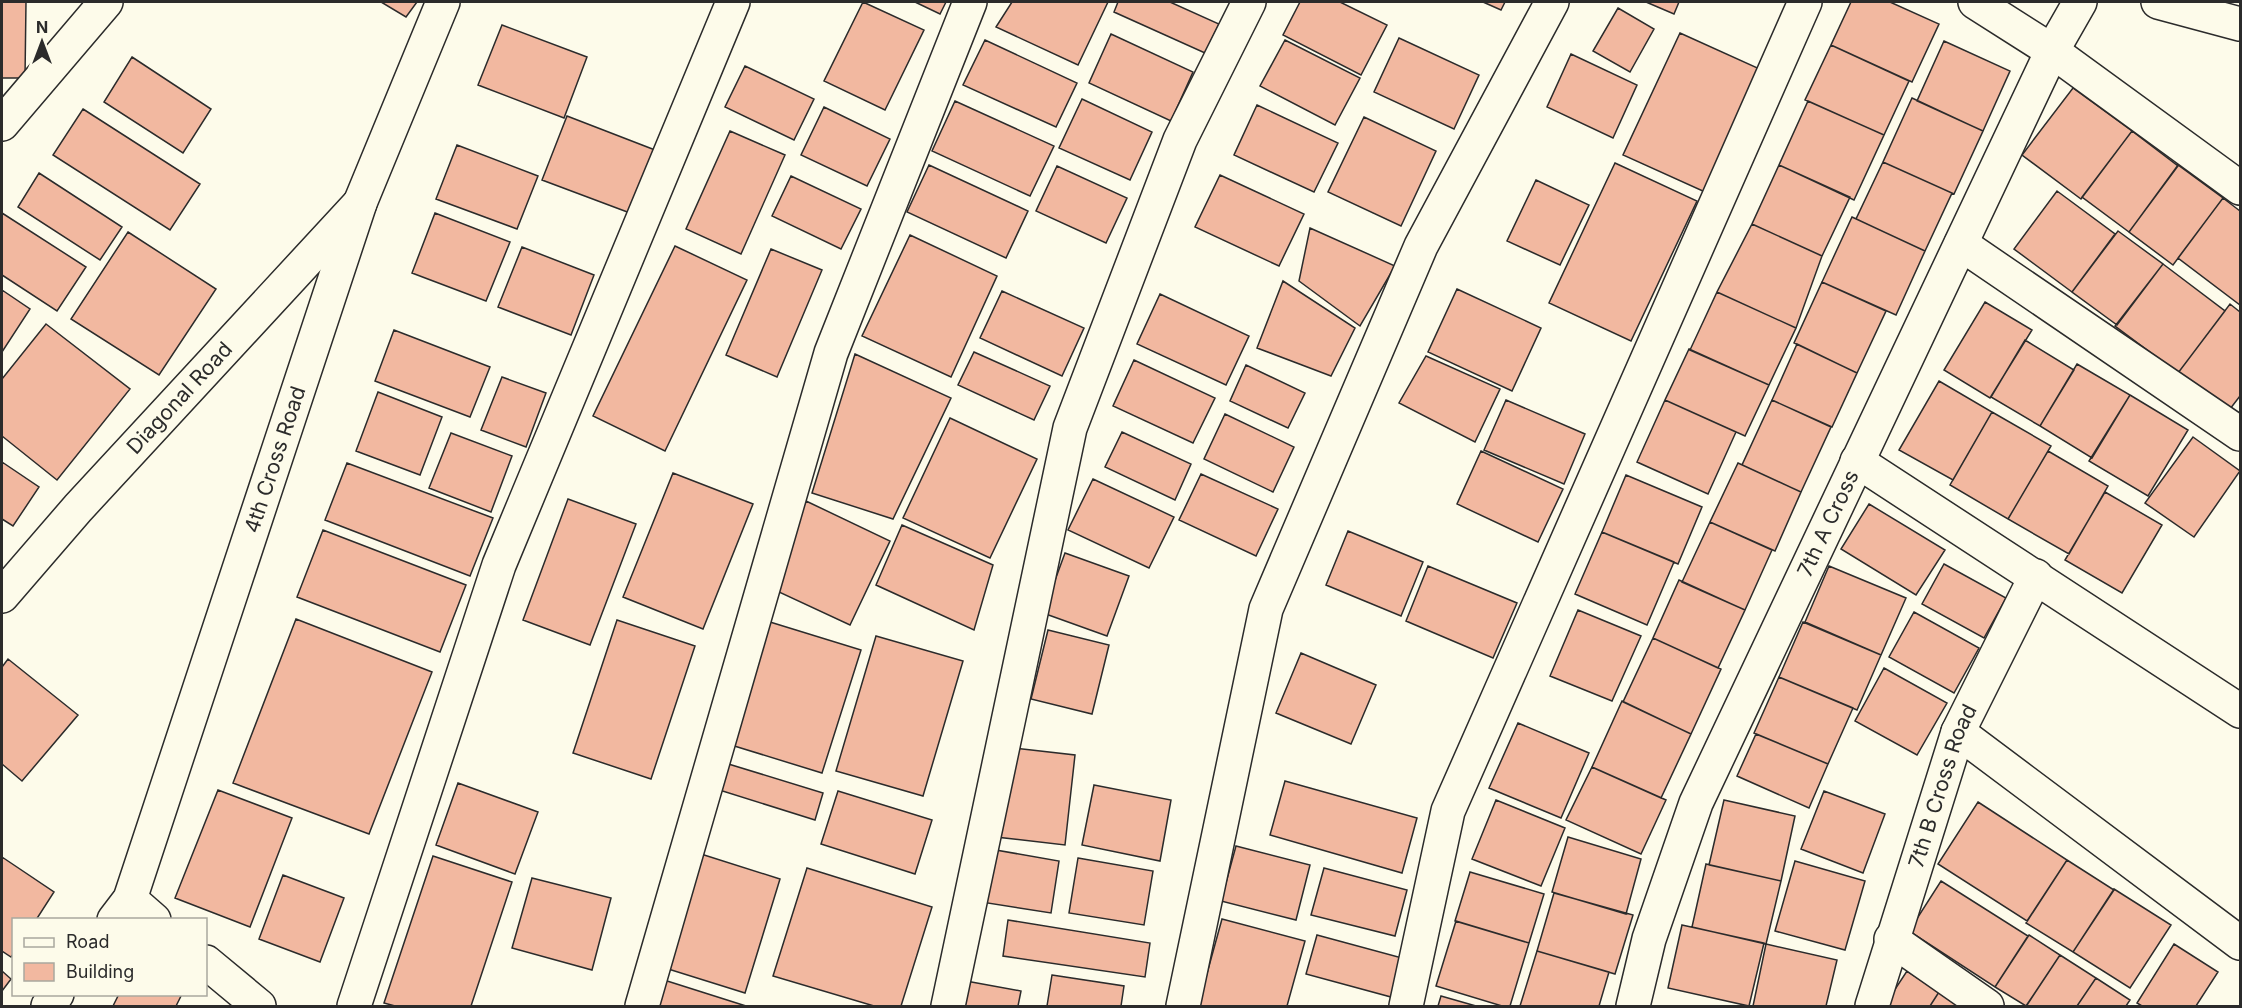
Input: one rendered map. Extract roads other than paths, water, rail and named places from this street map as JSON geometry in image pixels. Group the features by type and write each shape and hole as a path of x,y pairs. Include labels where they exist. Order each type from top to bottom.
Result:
{"street":[{"path":"2,124 106,2"},
{"name":"4th Cross Road","path":"133,913 360,203 443,2"},
{"path":"354,1006 499,565 733,2"},
{"path":"642,1006 831,353 970,2"},
{"path":"948,1006 1071,428 1180,140 1249,2"},
{"path":"1183,1006 1266,609 1421,246 1552,2"},
{"path":"1406,1006 1448,811 1805,2"},
{"path":"1974,2 2052,51 2241,188"},
{"name":"7th A Cross","path":"1633,1006 1649,939 1696,803 2052,51 2080,2"},
{"path":"2158,2 2241,24"},
{"name":"Diagonal Road","path":"2,596 78,508 360,203"},
{"path":"1961,244 2241,435"},
{"path":"1857,461 2241,711"},
{"name":"7th B Cross Road","path":"1872,1006 1891,939 1958,732 2036,576"},
{"path":"1958,732 2241,943"},
{"path":"1891,939 1987,1006"},
{"path":"207,963 260,1006"}]}
